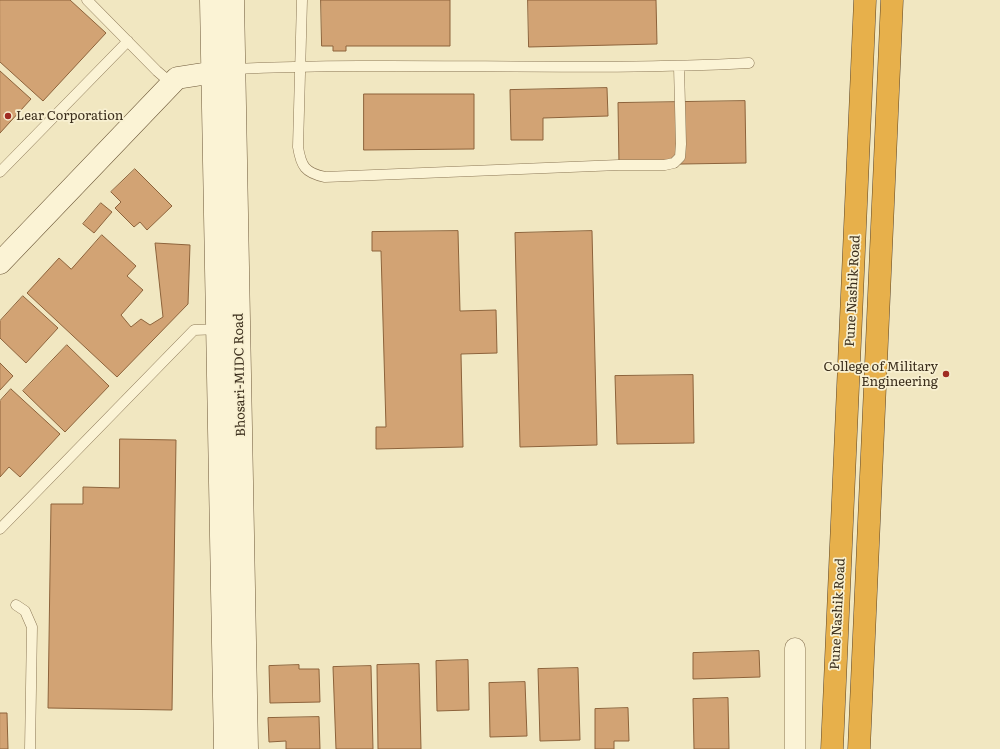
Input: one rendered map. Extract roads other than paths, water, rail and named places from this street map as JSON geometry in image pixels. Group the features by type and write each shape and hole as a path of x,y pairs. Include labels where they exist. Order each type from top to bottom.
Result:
{"highway":[{"name":"Pune Nashik Road","path":"832,749 865,0"},
{"name":"Pune Nashik Road","path":"859,749 892,0"}],"street":[{"name":"Bhosari-MIDC Road","path":"211,0 225,749"},
{"name":"Bhosari-MIDC Road","path":"233,0 247,749"},
{"path":"1,259 177,78 235,69"},
{"path":"795,648 795,749"}],"lane":[{"path":"87,0 157,71 171,83"},
{"path":"302,0 298,147 300,158 305,168 312,174 325,176 619,165 665,165 674,163 680,157 681,144 679,67"},
{"path":"0,172 128,41"},
{"path":"235,69 300,66 679,67 750,63"},
{"path":"0,529 194,330 239,328"},
{"path":"16,605 25,611 32,627 30,749"}],"place":[{"name":"Lear Corporation","path":"8,116"},
{"name":"College of Military Engineering","path":"946,374"}]}
